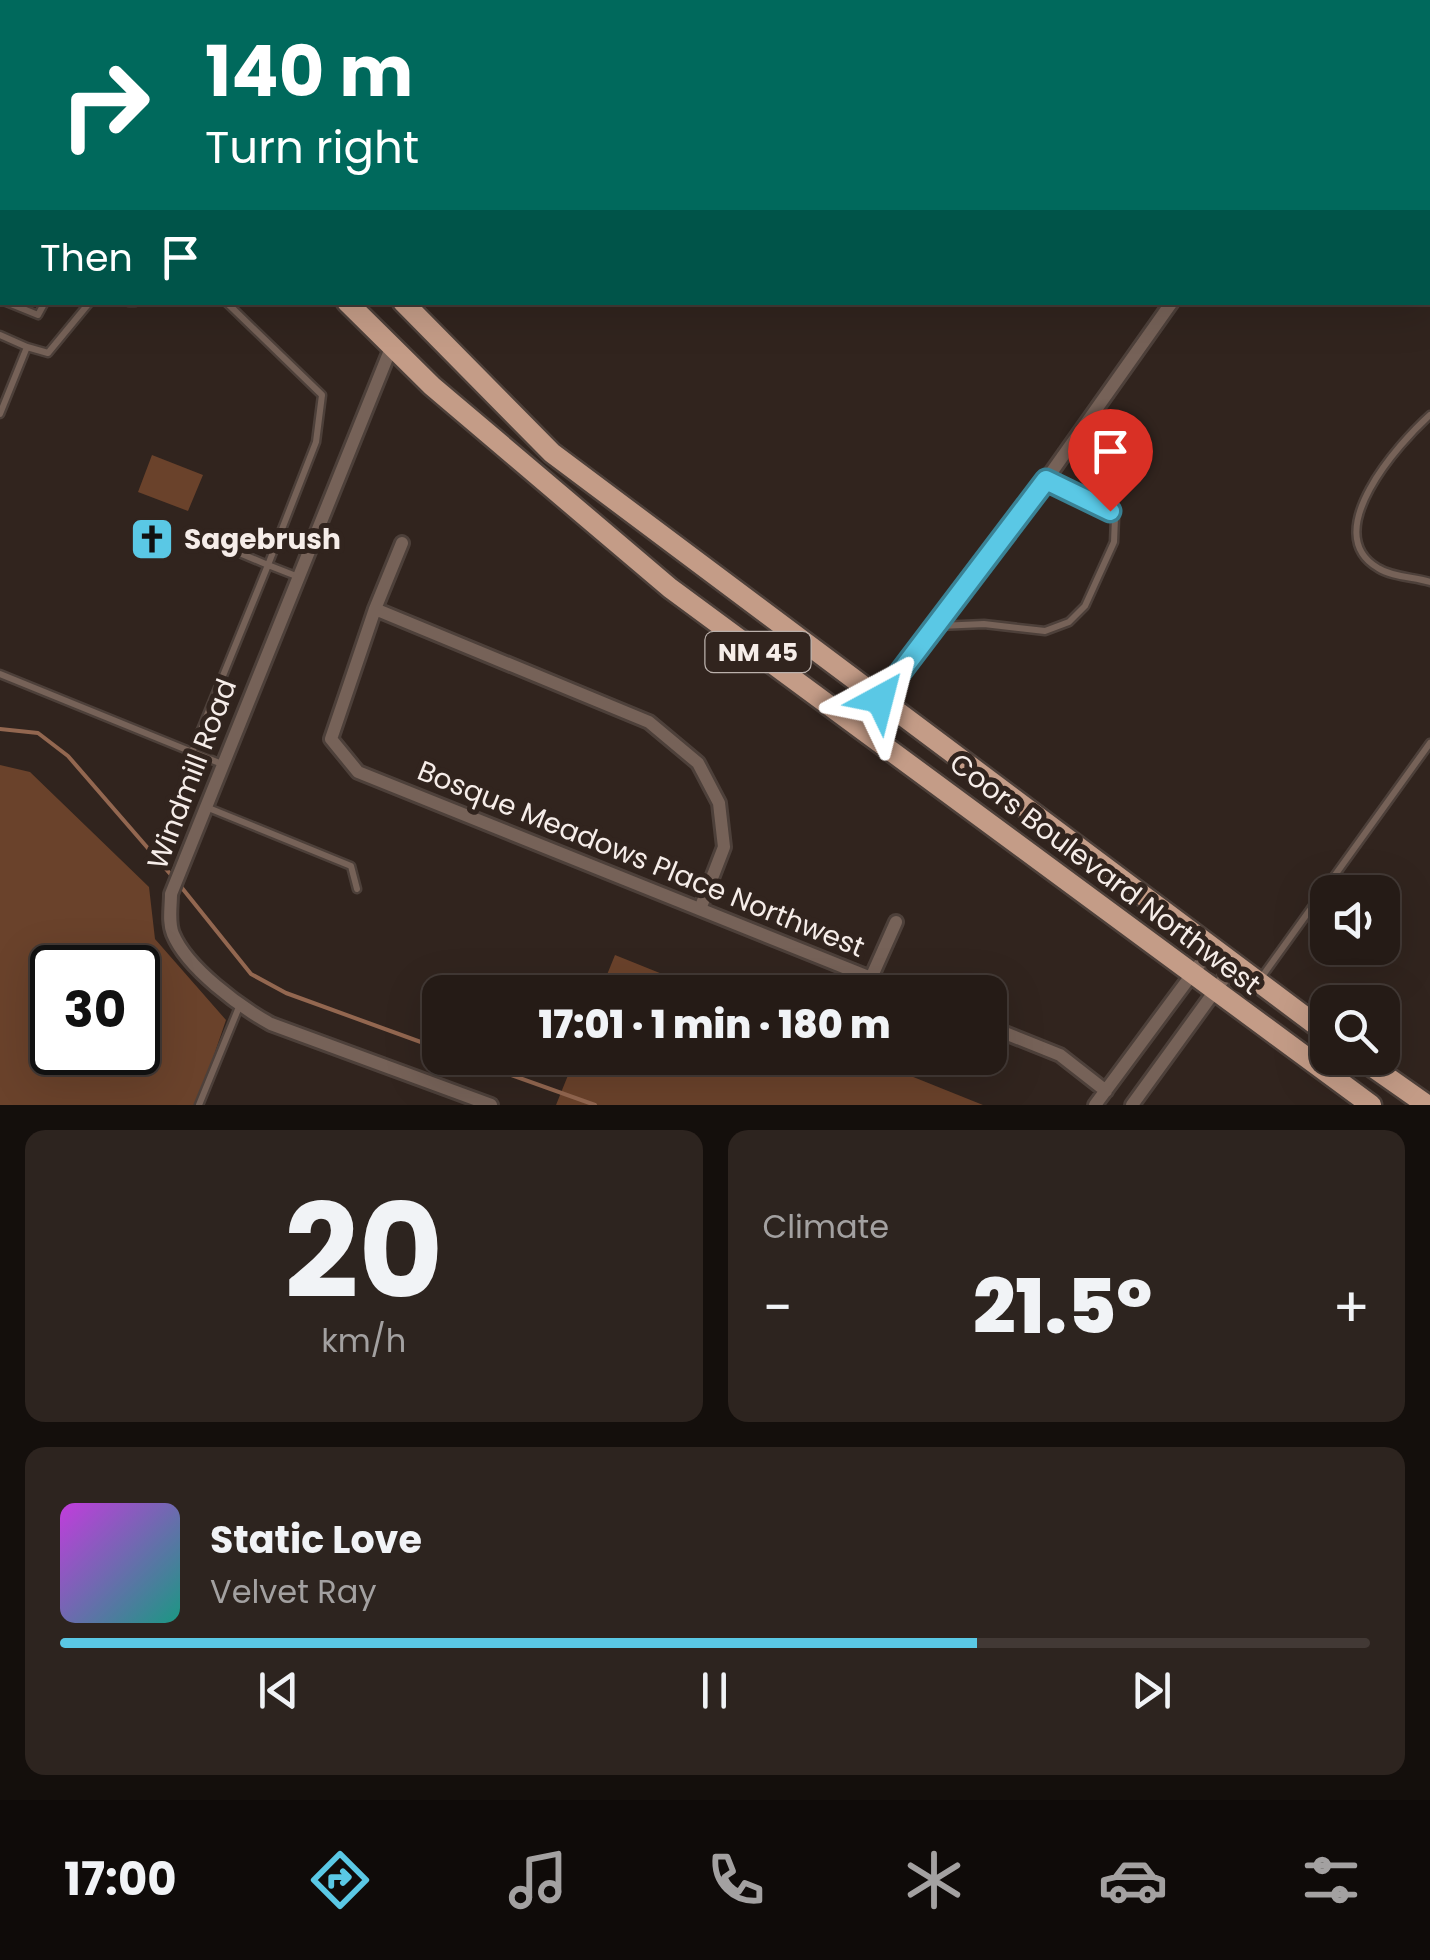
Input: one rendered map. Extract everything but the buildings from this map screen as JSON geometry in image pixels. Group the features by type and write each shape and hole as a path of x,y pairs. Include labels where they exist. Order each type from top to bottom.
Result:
{"main road":[{"name":"Coors Boulevard Northwest","path":"349,305 391,348 670,588 1372,1105"},
{"name":"Coors Boulevard Northwest","path":"406,305 552,453 1210,950 1310,1021"},
{"path":"1384,1075 1426,1105"}],"street":[{"path":"880,699 1046,480 1170,305"},
{"name":"Windmill Road","path":"391,348 222,764 184,871 171,894 174,937 239,1006 271,1024 491,1105"},
{"path":"402,543 374,609 649,722 698,763 719,803 724,848 700,909"},
{"name":"Bosque Meadows Place Northwest","path":"374,609 331,739 358,772 864,975"},
{"path":"872,975 896,922"},
{"path":"1095,1105 1210,950"},
{"path":"1132,1105 1233,966"},
{"path":"1007,1033 1060,1055 1106,1091"}],"lane":[{"path":"13,305 38,315 43,305"},
{"path":"0,335 48,353 88,305"},
{"path":"192,752 316,442 322,395 229,305"},
{"path":"0,414 27,347"},
{"path":"1430,415 1408,436 1366,496 1356,522 1357,540 1364,557 1378,569 1430,582"},
{"path":"936,626 984,624 1046,630 1078,614 1114,542 1115,518 1110,511 1046,480"},
{"path":"199,536 298,577"},
{"path":"0,674 222,764"},
{"path":"1257,983 1326,894 1430,743"},
{"path":"205,807 352,866 357,889"},
{"path":"200,1105 239,1006"}],"shaded area":[{"path":"152,455 203,475 188,511 138,492"},
{"path":"0,765 30,772 149,887 155,939 226,1020 197,1105 0,1105"},
{"path":"615,955 665,975 607,975"},
{"path":"568,1075 908,1075 983,1105 556,1105"}],"waterway":[{"path":"0,729 38,733 68,756 172,876"},
{"path":"178,883 251,974 286,993 422,1042"},
{"path":"511,1075 595,1105"}],"place":[{"name":"Sagebrush","path":"152,539"}],"route":[{"path":"880,699 1046,480 1110,511"}]}
